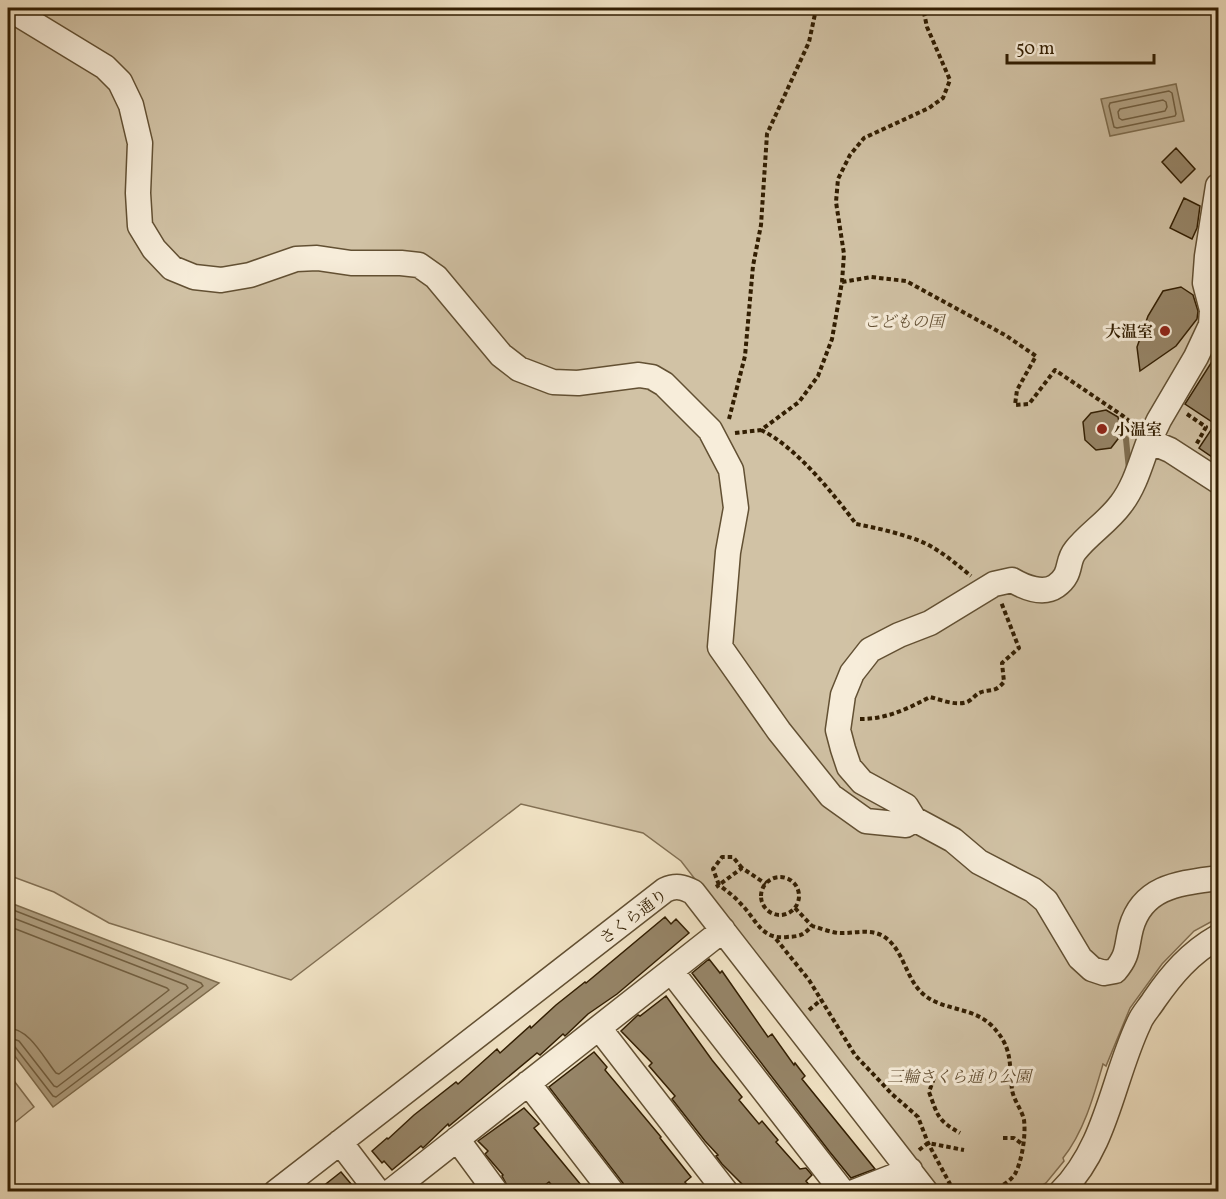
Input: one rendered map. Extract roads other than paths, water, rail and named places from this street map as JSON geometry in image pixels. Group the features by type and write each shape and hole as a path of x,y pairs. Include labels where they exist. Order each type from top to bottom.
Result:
{"street":[{"path":"8,8 105,67 120,82 131,105 140,143 138,193 140,226 154,249 172,268 194,277 221,280 250,275 296,259 401,262 419,265 436,277 501,355 519,369 553,382 578,382 639,375 652,377 704,424 719,434 730,470 736,508 728,552 720,647 779,731 831,796 866,821 906,825 914,819"},
{"path":"1218,186 1205,283 1212,310 1211,325 1196,357 1149,441 1131,489 1120,506 1073,553 1068,574 1054,587 1038,590 1012,580 994,584 930,623 899,634 870,650 852,673 843,695 838,730 849,767 862,782 906,806 914,819 953,840 979,862 1033,890 1046,902 1080,958 1092,969 1104,973 1115,971 1125,960 1135,916 1153,895 1169,886 1218,878"},
{"path":"1149,441 1218,481"},
{"name":"さくら通り","path":"276,1191 665,890 674,886 684,887 693,892 926,1191"},
{"path":"390,1191 723,930"},
{"path":"1061,1191 1079,1172 1094,1146 1139,1022 1173,973 1205,945 1218,937"},
{"path":"671,971 843,1191"},
{"path":"599,1028 726,1191"},
{"path":"528,1083 612,1191"},
{"path":"457,1139 496,1191"},
{"path":"340,1142 378,1191"},
{"path":"854,1191 910,1170"}],"water":[{"path":"1176,84 1184,121 1110,136 1101,99"},
{"path":"8,902 219,983 53,1107 8,1047"}],"waterway":[{"path":"1126,439 1129,470"}],"place":[{"name":"大温室","path":"1165,331"},
{"name":"小温室","path":"1102,429"}],"park label":[{"name":"こどもの国","path":"904,321"},
{"name":"三輪さくら通り公園","path":"959,1076"}]}
